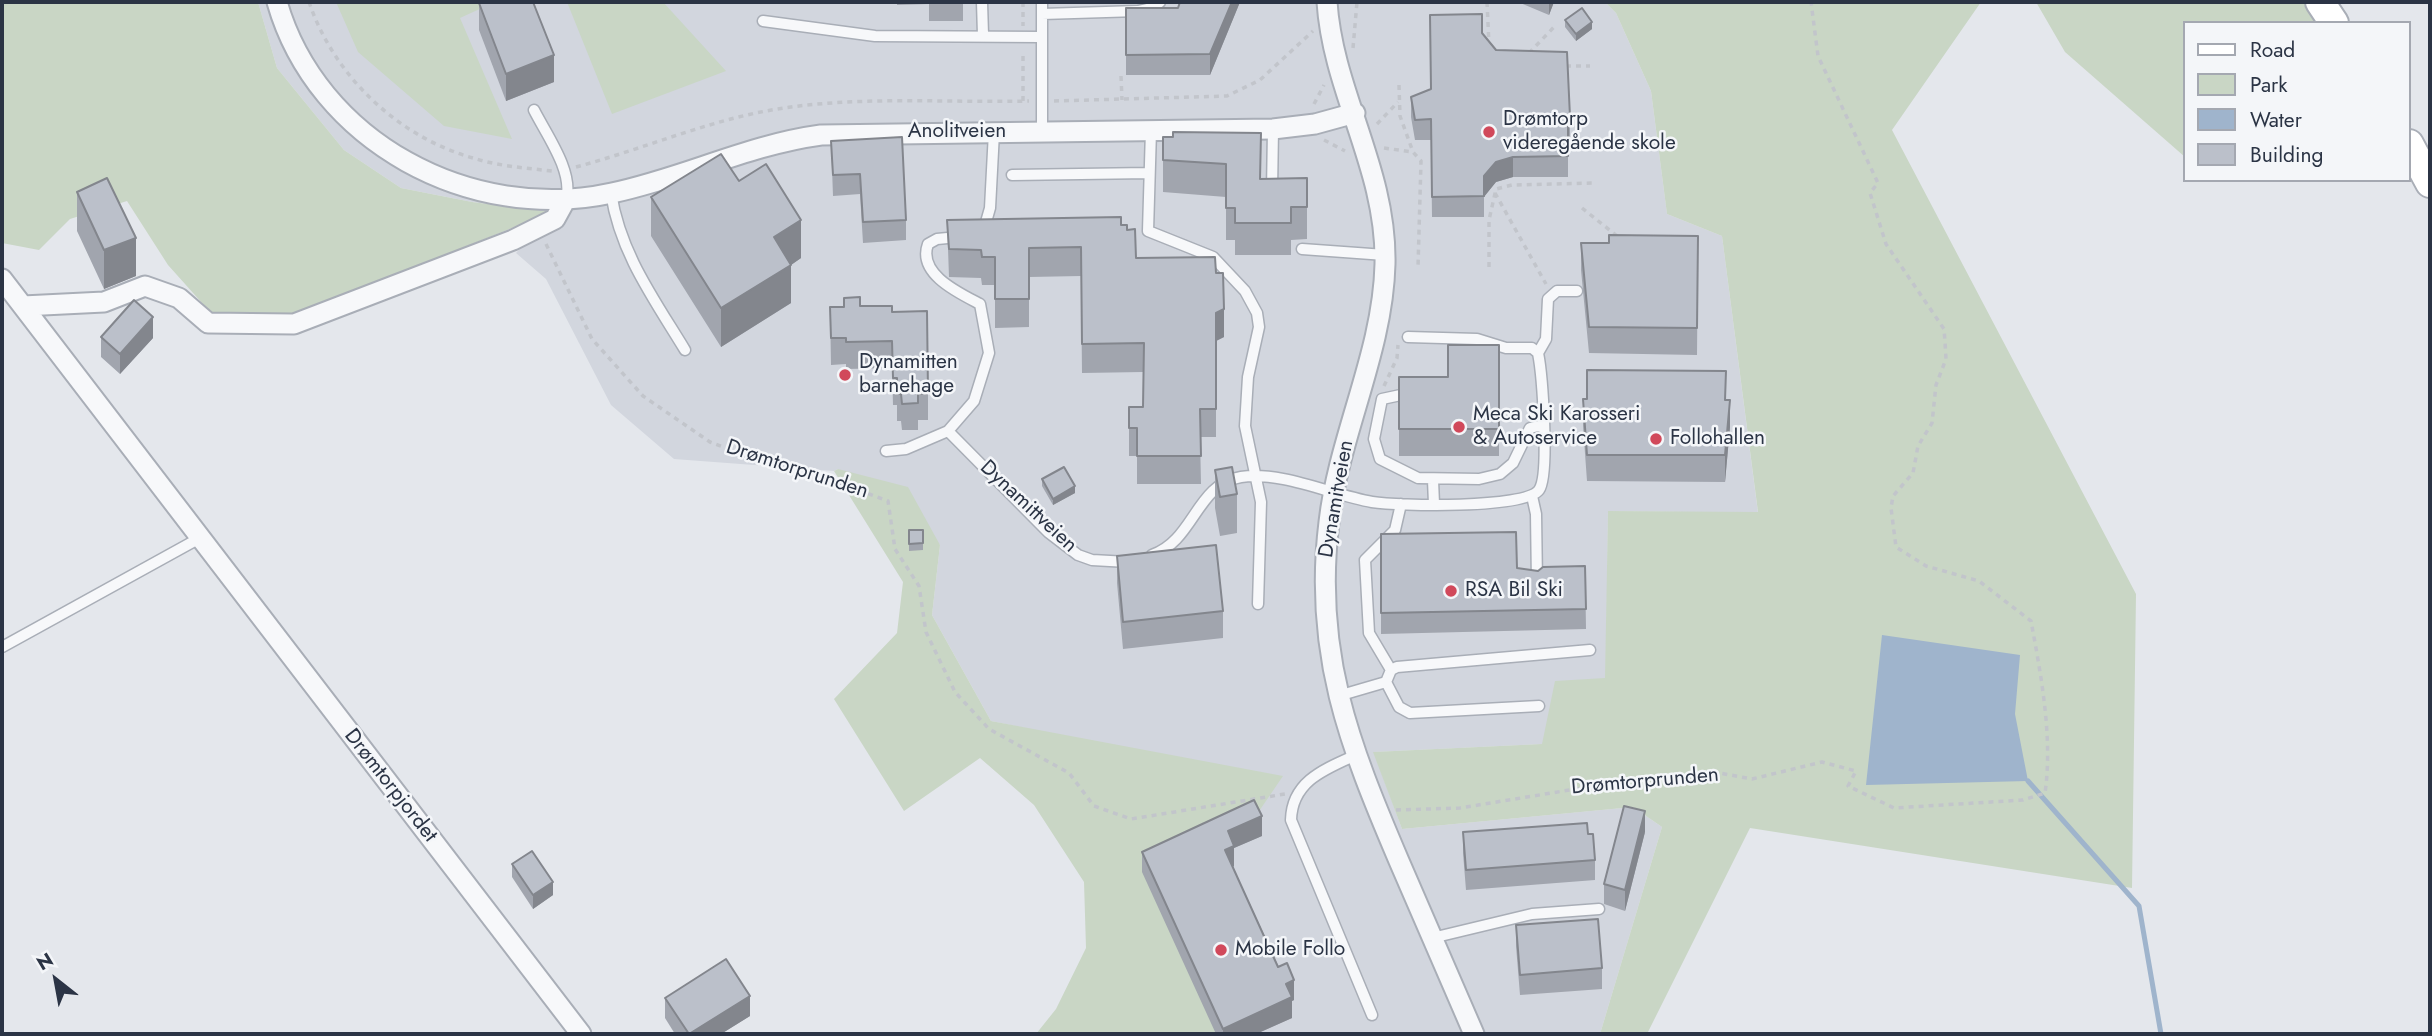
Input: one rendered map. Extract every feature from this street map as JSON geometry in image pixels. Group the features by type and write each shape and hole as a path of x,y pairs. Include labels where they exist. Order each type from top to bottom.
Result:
{"main road":[{"path":"2320,2 2333,21"},
{"path":"2411,148 2430,183"}],"street":[{"name":"Anolitveien","path":"277,2 288,34 312,77 336,107 381,147 425,173 460,186 501,195 566,199 611,193 717,159 793,139 849,134 1273,129 1315,124 1354,113"},
{"path":"1322,28 1327,2"},
{"name":"Dynamitveien","path":"1322,28 1354,113 1376,150 1385,255 1379,314 1334,490 1326,543 1324,600 1328,649 1338,696 1377,811 1474,1034"},
{"path":"23,306 104,302 145,286 179,299 208,323 294,324 537,228 555,219 566,199"},
{"name":"Drømtorpjordet","path":"2,279 581,1034"}],"lane":[{"path":"982,2 983,34"},
{"path":"1042,2 1042,131"},
{"path":"1042,14 1138,11 1151,8 1160,2"},
{"path":"763,21 875,36 983,34 1040,37"},
{"path":"534,110 563,170 569,189 566,199"},
{"path":"1272,202 1273,129"},
{"path":"1148,231 1151,130"},
{"path":"977,236 986,225 994,132"},
{"path":"1012,174 1149,173"},
{"path":"611,193 615,222 627,256 685,350"},
{"path":"986,225 1000,226"},
{"path":"1134,230 1148,231 1213,257 1254,304 1259,327 1248,377 1245,426 1258,477 1261,502 1258,604"},
{"path":"886,451 906,449 948,431 974,401 989,353 980,304 938,277 930,267 926,250 928,244 937,239 963,237"},
{"path":"1302,249 1385,255"},
{"path":"1537,584 1536,514 1532,496 1543,484 1544,425 1538,353 1546,339 1546,304 1557,291 1577,291"},
{"path":"1403,337 1477,339 1506,348 1532,348 1538,353"},
{"path":"1424,391 1388,395 1382,399 1374,439 1380,459 1418,478 1479,479 1500,474 1513,463 1530,428 1544,425"},
{"name":"Dynamittveien","path":"948,431 1048,532 1078,555 1110,563 1140,559 1164,551 1177,541 1203,501 1231,479 1258,477 1334,490 1371,502 1401,505 1503,503 1532,496"},
{"path":"1433,480 1434,504"},
{"path":"1391,670 1369,633 1365,560 1395,530 1401,505"},
{"path":"2,648 198,538"},
{"path":"1338,696 1385,682 1391,670 1403,666 1590,650"},
{"path":"1385,682 1399,707 1410,713 1539,706"},
{"path":"1356,755 1315,775 1297,793 1291,810 1293,832 1372,1015"},
{"path":"1432,938 1532,914 1599,909"}],"path":[{"path":"309,2 323,35 349,75 370,98 407,127 439,145 471,158 514,167 563,170 638,150 726,120 791,106 1208,98 1236,93 1260,80 1322,28"},
{"path":"1351,56 1356,33 1357,2"},
{"path":"1487,2 1492,54"},
{"name":"Drømtorprunden","path":"1377,811 1460,808 1612,783 1665,784 1714,772 1752,779 1822,762 1856,771 1848,786 1894,807 2023,800 2045,793 2048,770 2038,661 2031,621 1979,581 1926,566 1896,547 1891,508 1893,496 1913,472 1919,446 1932,423 1936,385 1946,359 1944,329 1886,244 1870,193 1878,183 1818,56 1811,2"},
{"path":"1524,59 1556,25"},
{"path":"1553,66 1590,66"},
{"path":"1121,75 1122,100"},
{"path":"1399,85 1398,102 1406,138 1413,152 1419,157 1422,167 1418,267"},
{"path":"1377,124 1398,102"},
{"path":"1376,150 1413,152"},
{"path":"1494,192 1512,185 1593,183"},
{"path":"1489,267 1489,220 1494,192"},
{"path":"1494,192 1552,295"},
{"path":"1582,208 1617,236 1618,248"},
{"name":"Drømtorprunden","path":"537,228 565,279 592,339 643,396 710,442 734,452 787,463 888,501 895,549 919,586 926,632 955,692 989,729 1069,774 1094,806 1131,818 1297,793"},
{"path":"1382,399 1387,373 1397,358 1403,337"}],"shaded area":[{"path":"258,2 1605,2 1616,13 1651,91 1667,214 1722,236 1758,513 1608,511 1606,678 1543,744 1374,752 1402,829 1633,807 1662,827 1600,1034 1218,1034 1039,731 991,721 932,615 940,545 838,469 834,471 674,459 611,405 546,279 516,253 552,213 472,202 401,188 344,150 277,68"}],"green space":[{"path":"2,2 258,2 277,68 344,150 401,188 472,202 552,212 292,316 211,313 168,265 127,201 70,219 39,250 2,243"},
{"path":"336,2 495,2 460,18 512,139 444,126 358,52"},
{"path":"567,2 663,2 726,71 612,114"},
{"path":"1605,2 1981,2 1892,130 2136,594 2132,888 1750,828 1647,1034 1600,1034 1662,827 1633,807 1402,829 1373,752 1542,744 1555,681 1605,678 1608,511 1758,512 1722,236 1667,214 1651,91 1616,13"},
{"path":"2036,2 2334,2 2344,21 2184,21 2184,156 2065,52"},
{"path":"838,469 908,487 940,545 932,615 991,721 1283,776 1253,820 1143,873 1218,1034 1036,1034 1056,1009 1086,948 1084,882 1034,805 980,758 904,811 834,699 897,633 903,582 834,471"}],"water":[{"path":"1882,635 2020,655 2015,714 2028,781 1866,785"}],"building":[{"path":"533,2 554,55 506,74 479,3"},
{"path":"1180,2 1232,2 1210,54 1126,55 1126,8 1178,8"},
{"path":"1582,8 1592,22 1576,34 1565,20"},
{"path":"1482,14 1482,33 1496,50 1567,52 1570,117 1568,156 1513,157 1496,162 1484,176 1484,196 1432,197 1431,119 1415,120 1411,97 1431,89 1430,15"},
{"path":"1173,132 1261,133 1260,179 1307,178 1307,207 1291,207 1291,223 1235,223 1235,208 1226,208 1226,164 1163,160 1163,137 1173,137"},
{"path":"902,137 906,220 863,222 860,174 833,175 831,141"},
{"path":"721,154 739,181 766,164 801,220 774,237 791,265 721,308 651,197"},
{"path":"107,178 136,238 104,250 77,192"},
{"path":"1121,217 1121,225 1127,225 1127,230 1135,229 1136,258 1215,257 1216,273 1223,273 1224,309 1216,313 1216,409 1200,409 1201,456 1137,456 1137,428 1129,428 1129,407 1143,407 1144,343 1082,344 1081,247 1029,248 1029,299 995,299 995,257 982,257 981,250 949,249 947,220"},
{"path":"1609,235 1698,236 1697,328 1589,327 1581,243 1609,243"},
{"path":"860,297 860,306 892,306 892,312 927,311 928,393 918,394 918,403 902,404 901,394 897,394 897,378 893,378 892,341 846,342 846,338 831,338 830,307 844,307 844,298"},
{"path":"134,300 153,317 120,354 101,337"},
{"path":"1448,345 1499,345 1499,429 1399,429 1399,377 1448,377"},
{"name":"Follohallen","path":"1587,370 1726,371 1725,400 1730,400 1725,455 1587,455 1583,399 1587,399"},
{"path":"1064,467 1075,486 1053,499 1042,479"},
{"path":"1232,467 1237,494 1220,497 1215,470"},
{"path":"909,530 923,530 923,543 909,544"},
{"path":"1516,532 1517,568 1538,571 1543,567 1585,566 1586,609 1381,613 1381,534"},
{"path":"1216,545 1223,611 1123,622 1117,556"},
{"path":"1254,800 1262,816 1228,831 1234,846 1225,850 1278,967 1287,963 1294,980 1286,984 1292,997 1223,1029 1142,852"},
{"path":"1624,806 1645,811 1625,890 1604,884"},
{"path":"1587,823 1588,834 1593,834 1595,860 1466,870 1463,832"},
{"path":"532,851 553,882 533,895 512,864"},
{"path":"1598,919 1602,968 1520,975 1516,925"},
{"path":"726,959 750,996 689,1034 665,998"}],"waterway":[{"path":"2028,781 2139,906 2161,1034"}],"place":[{"name":"Drømtorp videregående skole","path":"1489,132"},
{"name":"Dynamitten barnehage","path":"845,375"},
{"name":"Meca Ski Karosseri & Autoservice","path":"1459,427"},
{"name":"Follohallen","path":"1656,439"},
{"name":"RSA Bil Ski","path":"1451,591"},
{"name":"Mobile Follo","path":"1221,950"}]}
